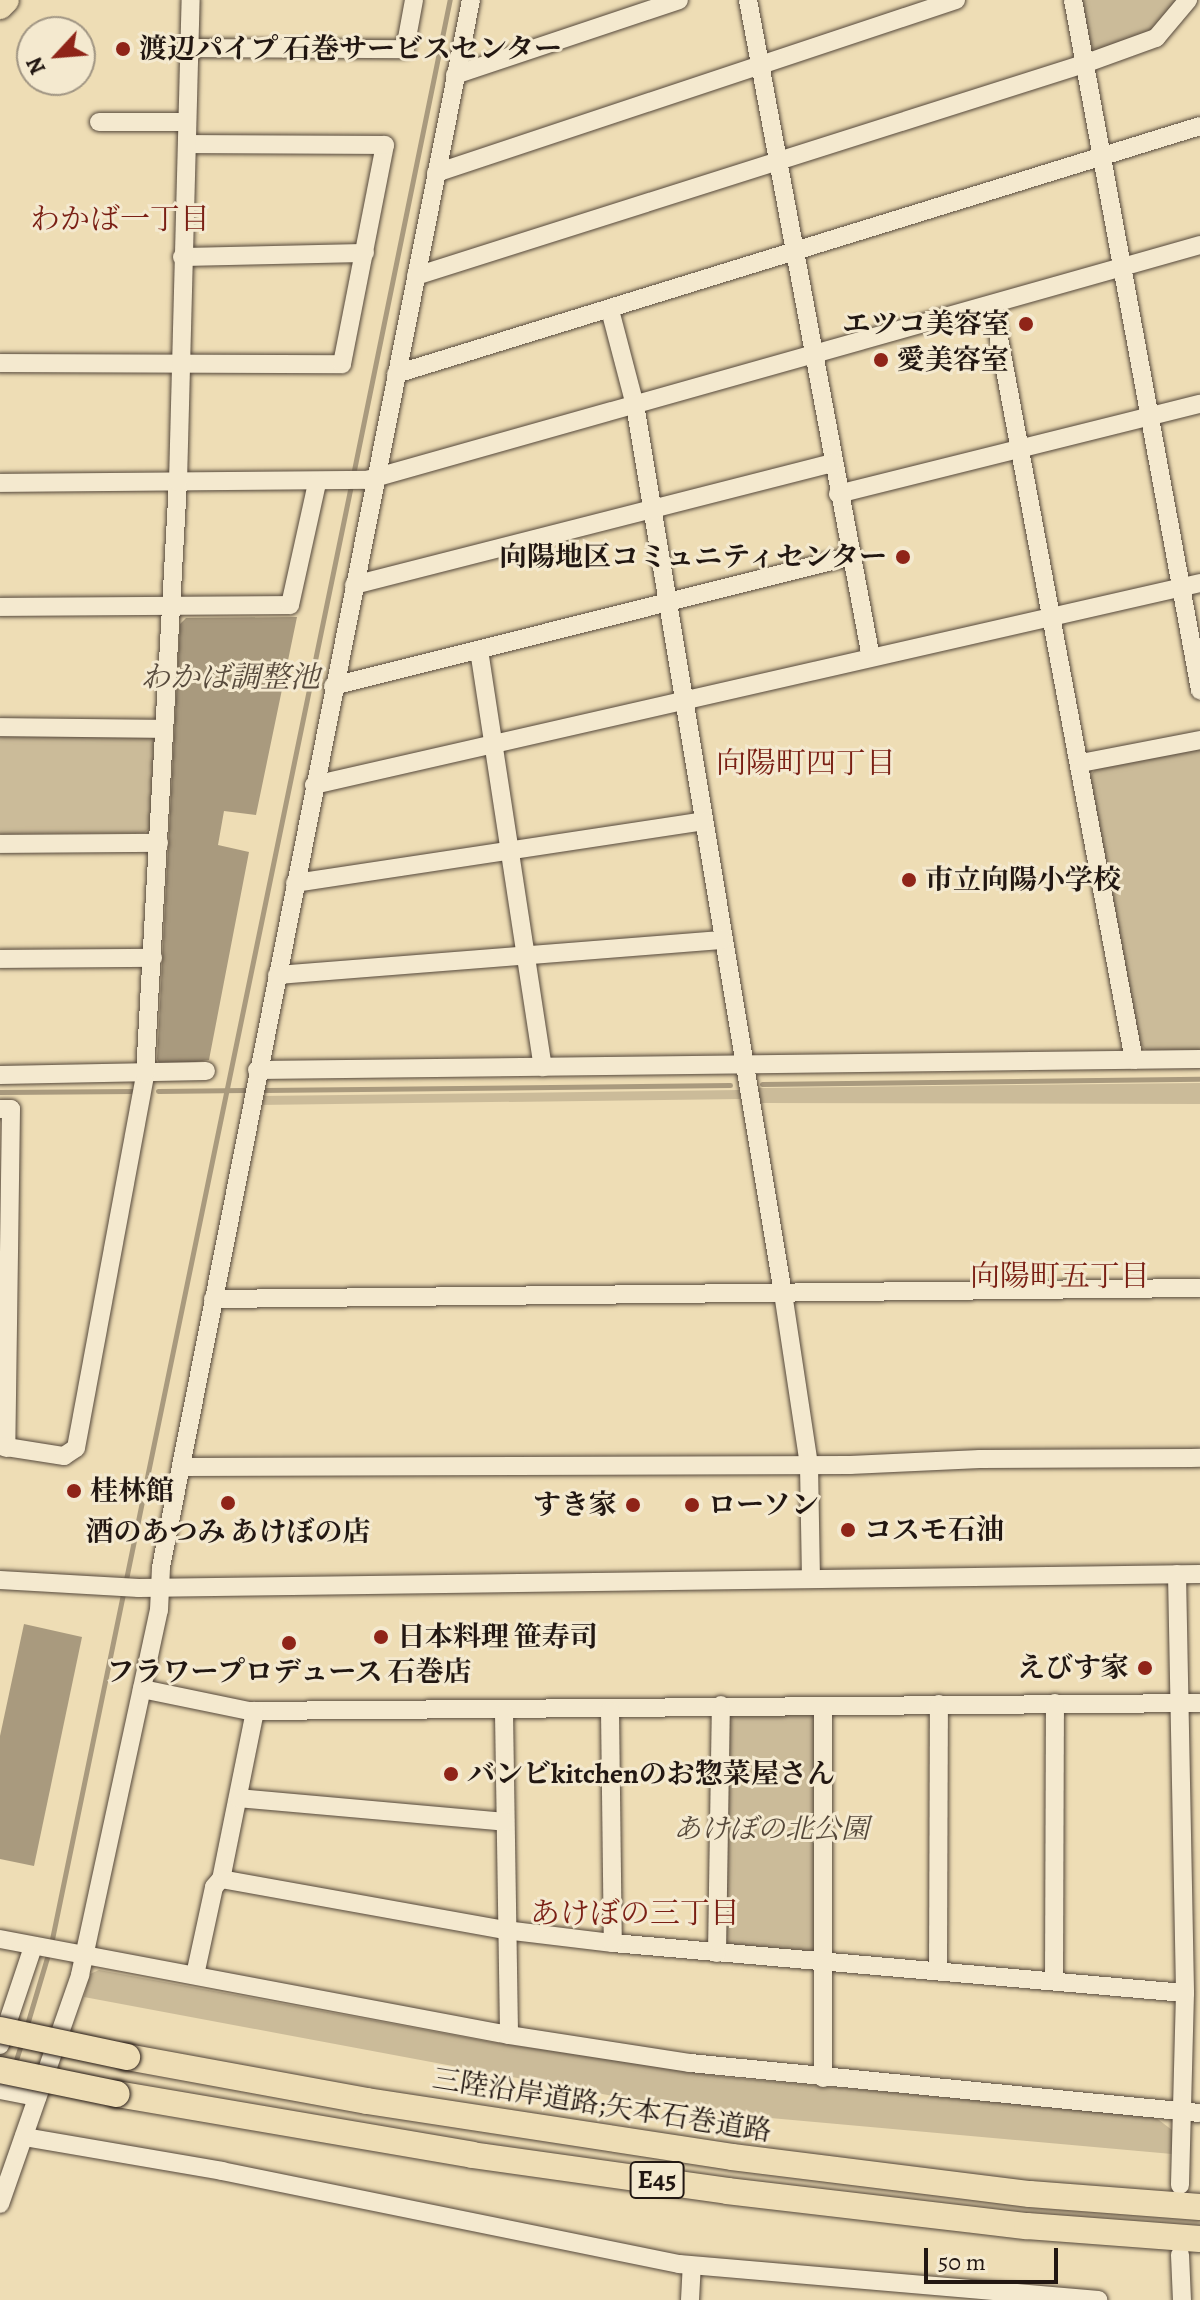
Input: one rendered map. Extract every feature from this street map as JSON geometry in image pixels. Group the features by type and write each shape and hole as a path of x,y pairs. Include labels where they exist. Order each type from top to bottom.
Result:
{"highway":[{"path":"0,6 6,0"},
{"name":"三陸沿岸道路;矢本石巻道路","path":"0,2030 367,2101 732,2157 1030,2194 1200,2207"},
{"name":"E45","path":"0,2070 117,2094 472,2155 727,2191 1190,2247"}],"street":[{"path":"0,1109 11,1109 3,1447 64,1456 76,1448 145,1074 178,482 191,0"},
{"path":"190,48 405,49 414,0"},
{"path":"0,2204 37,2097 142,1689 213,1299 354,585 370,479 396,374 471,0"},
{"path":"455,75 679,0"},
{"path":"748,0 871,658"},
{"path":"436,173 956,0"},
{"path":"1073,0 1200,690"},
{"path":"416,276 1084,64 1156,38 1188,0"},
{"path":"99,122 187,122"},
{"path":"396,374 1103,160 1200,126"},
{"path":"0,363 342,364 385,145 187,144"},
{"path":"0,483 326,482 370,479 993,306 1200,245"},
{"path":"182,257 365,253"},
{"path":"993,306 1081,763 1134,1060"},
{"path":"610,310 635,405 783,1293 809,1465 811,1579"},
{"path":"838,494 1200,404"},
{"path":"354,585 833,463"},
{"path":"0,607 290,605 326,482"},
{"path":"333,686 852,556"},
{"path":"314,785 494,741 684,702 1053,614 1200,583"},
{"path":"479,650 543,1067"},
{"path":"0,727 164,729"},
{"path":"1081,763 1200,740"},
{"path":"295,883 703,821"},
{"path":"0,844 159,843"},
{"path":"277,975 722,940"},
{"path":"0,959 153,958"},
{"path":"257,1070 1200,1059"},
{"path":"0,1075 206,1071"},
{"path":"213,1299 1200,1288"},
{"path":"181,1467 809,1465 1200,1458"},
{"path":"1177,1574 1185,1993 1191,2112 1180,2185"},
{"path":"0,1580 159,1588 1200,1574"},
{"path":"142,1689 255,1711 504,1713 721,1705 1200,1703"},
{"path":"1054,1979 1055,1703"},
{"path":"938,1971 939,1704"},
{"path":"717,1953 721,1705"},
{"path":"823,1706 823,2078"},
{"path":"195,1975 214,1887 221,1879 255,1711"},
{"path":"610,1711 613,1943"},
{"path":"504,1713 509,2035"},
{"path":"238,1798 505,1822"},
{"path":"221,1879 505,1930 613,1943 823,1963 1054,1979 1185,1993"},
{"path":"0,1939 75,1956 195,1975 509,2035 823,2078 1191,2112"},
{"path":"0,2045 39,1948"},
{"path":"0,2090 37,2097"},
{"path":"24,2137 692,2266 1098,2300"},
{"path":"1182,2300 1190,2247"},
{"path":"690,2300 692,2266"}],"green space":[{"path":"1081,0 1177,0 1151,33 1097,51 1091,47"},
{"path":"0,734 150,734 154,739 150,828 144,833 0,834"},
{"path":"1200,747 1200,1051 1147,1051 1137,1041 1090,777 1097,766"},
{"path":"1200,1083 1200,1104 759,1103 759,1088"},
{"path":"740,1090 741,1099 257,1105 260,1096"},
{"name":"あけぼの北公園","path":"721,1705 823,1706 823,1963 717,1953"},
{"path":"99,1970 491,2042 725,2077 1155,2117 1172,2130 1172,2154 693,2111 84,1997 90,1974"}],"water":[{"name":"わかば調整池","path":"297,617 256,815 224,811 218,845 249,852 209,1060 161,1067 157,1059 180,624 186,618"},
{"path":"24,1624 82,1637 34,1866 0,1859 0,1736"}],"waterway":[{"path":"353,475 450,0"},
{"path":"51,1944 351,485"},
{"path":"762,1084 1200,1079"},
{"path":"264,1090 730,1085"},
{"path":"158,1091 244,1090"},
{"path":"0,1092 136,1091"},
{"path":"26,2028 48,1954"},
{"path":"14,2066 22,2042"}],"place":[{"name":"渡辺パイプ 石巻サービスセンター","path":"123,49"},
{"name":"エツコ美容室","path":"1026,324"},
{"name":"愛美容室","path":"881,360"},
{"name":"向陽地区コミュニティセンター","path":"903,557"},
{"name":"市立向陽小学校","path":"909,880"},
{"name":"桂林館","path":"74,1491"},
{"name":"酒のあつみ あけぼの店","path":"228,1503"},
{"name":"すき家","path":"633,1505"},
{"name":"ローソン","path":"692,1505"},
{"name":"コスモ石油","path":"848,1530"},
{"name":"日本料理 笹寿司","path":"381,1637"},
{"name":"フラワープロデュース 石巻店","path":"289,1643"},
{"name":"えびす家","path":"1145,1668"},
{"name":"バンビkitchenのお惣菜屋さん","path":"451,1774"}],"district":[{"name":"わかば一丁目","path":"120,219"},
{"name":"向陽町四丁目","path":"806,763"},
{"name":"向陽町五丁目","path":"1060,1276"},
{"name":"あけぼの三丁目","path":"635,1913"}]}
